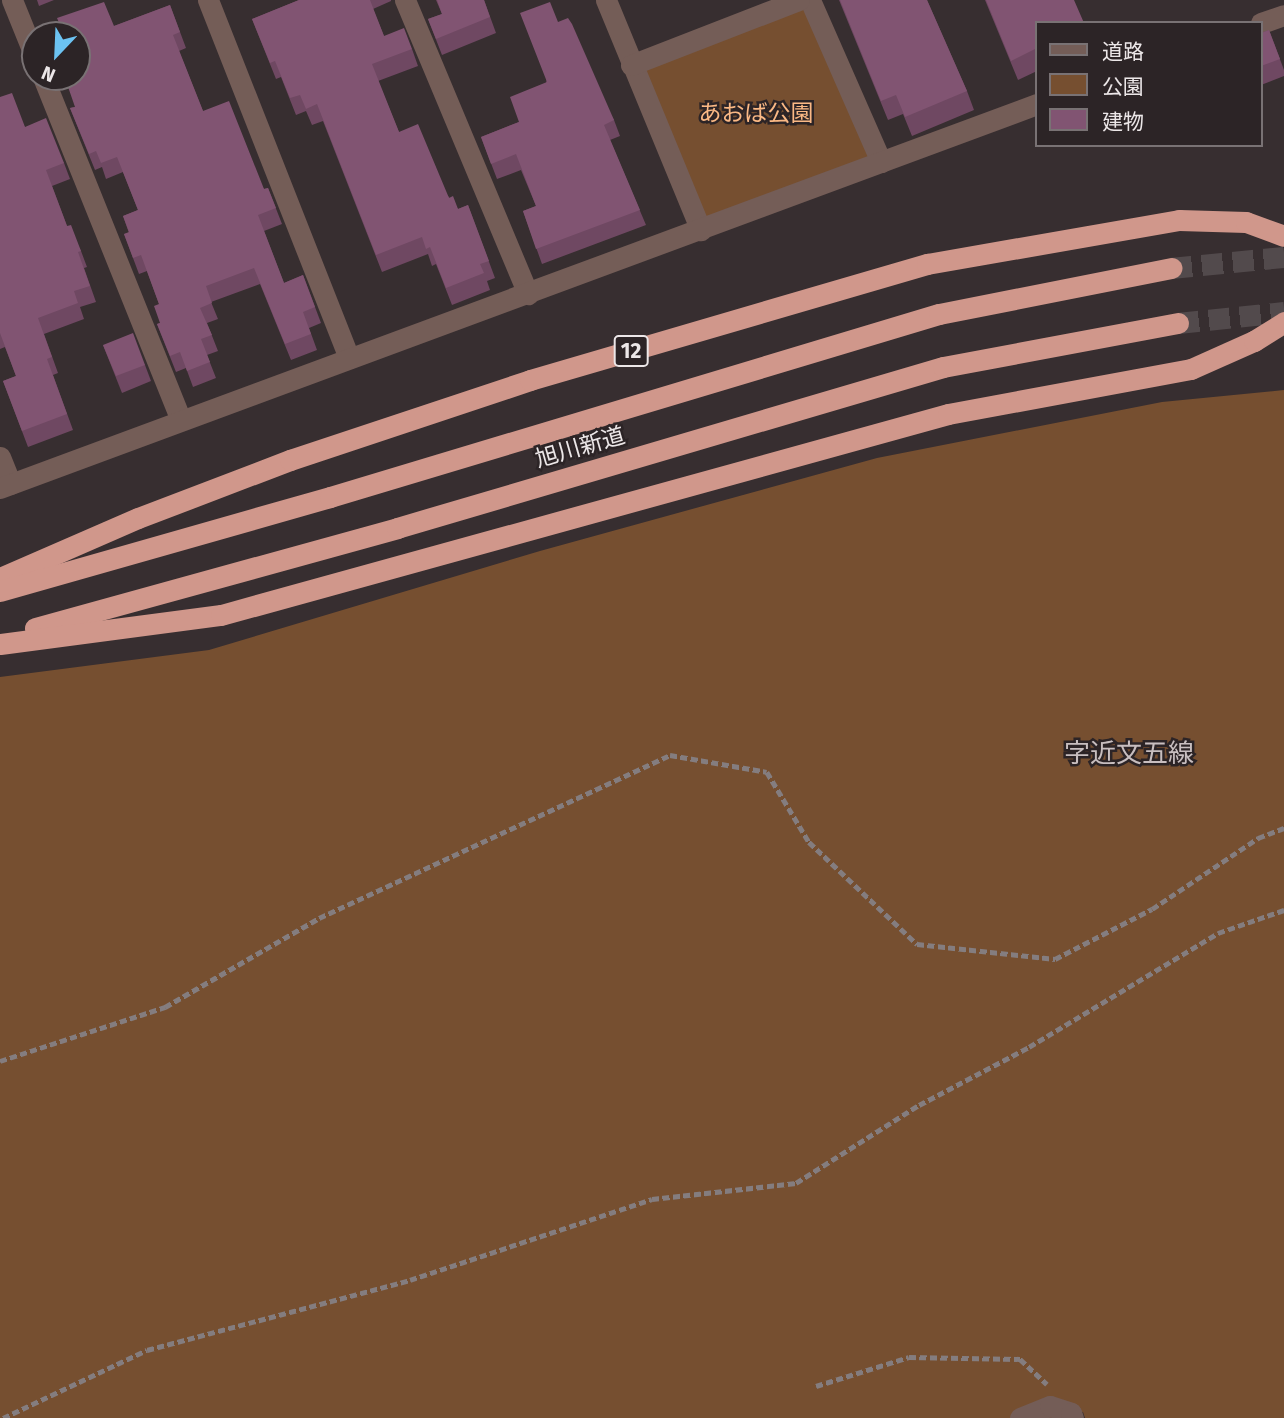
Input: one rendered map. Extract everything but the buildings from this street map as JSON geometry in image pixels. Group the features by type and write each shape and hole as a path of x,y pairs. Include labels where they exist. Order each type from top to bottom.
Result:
{"highway":[{"name":"12","path":"0,578 138,518 290,460 530,380 927,264 1179,220 1245,222 1284,236"},
{"name":"旭川新道","path":"0,591 330,496 939,314 1171,268"},
{"path":"0,644 221,615 948,414 1191,369 1254,341 1284,322"},
{"name":"旭川新道","path":"0,638 397,528 943,367 1178,323"}],"street":[{"path":"12,0 21,22"},
{"path":"208,0 349,358"},
{"path":"405,0 528,294"},
{"path":"606,0 701,230"},
{"path":"631,65 799,0"},
{"path":"810,0 881,162"},
{"path":"1263,22 1284,15"},
{"path":"49,91 181,420"},
{"path":"0,457 5,486 1036,104"},
{"path":"1020,1418 1050,1406 1071,1413 1073,1418"}],"path":[{"path":"0,1061 165,1007 319,918 670,755 767,772 809,842 918,944 1055,958 1152,909 1258,838 1284,828"},
{"path":"3,1418 147,1350 410,1280 652,1199 796,1184 919,1105 1029,1047 1218,933 1284,909"},
{"path":"816,1386 909,1357 1020,1359 1047,1383 1050,1406"}],"green space":[{"name":"あおば公園","path":"799,0 881,162 701,230 631,65"},
{"path":"1284,390 1284,1418 1085,1418 1083,1412 1068,1418 0,1418 0,677 209,650 540,551 877,458 1162,402"}],"tunnel":[{"path":"1171,268 1284,257"},
{"path":"1178,323 1284,312"}],"district":[{"name":"字近文五線","path":"1129,754"}]}
